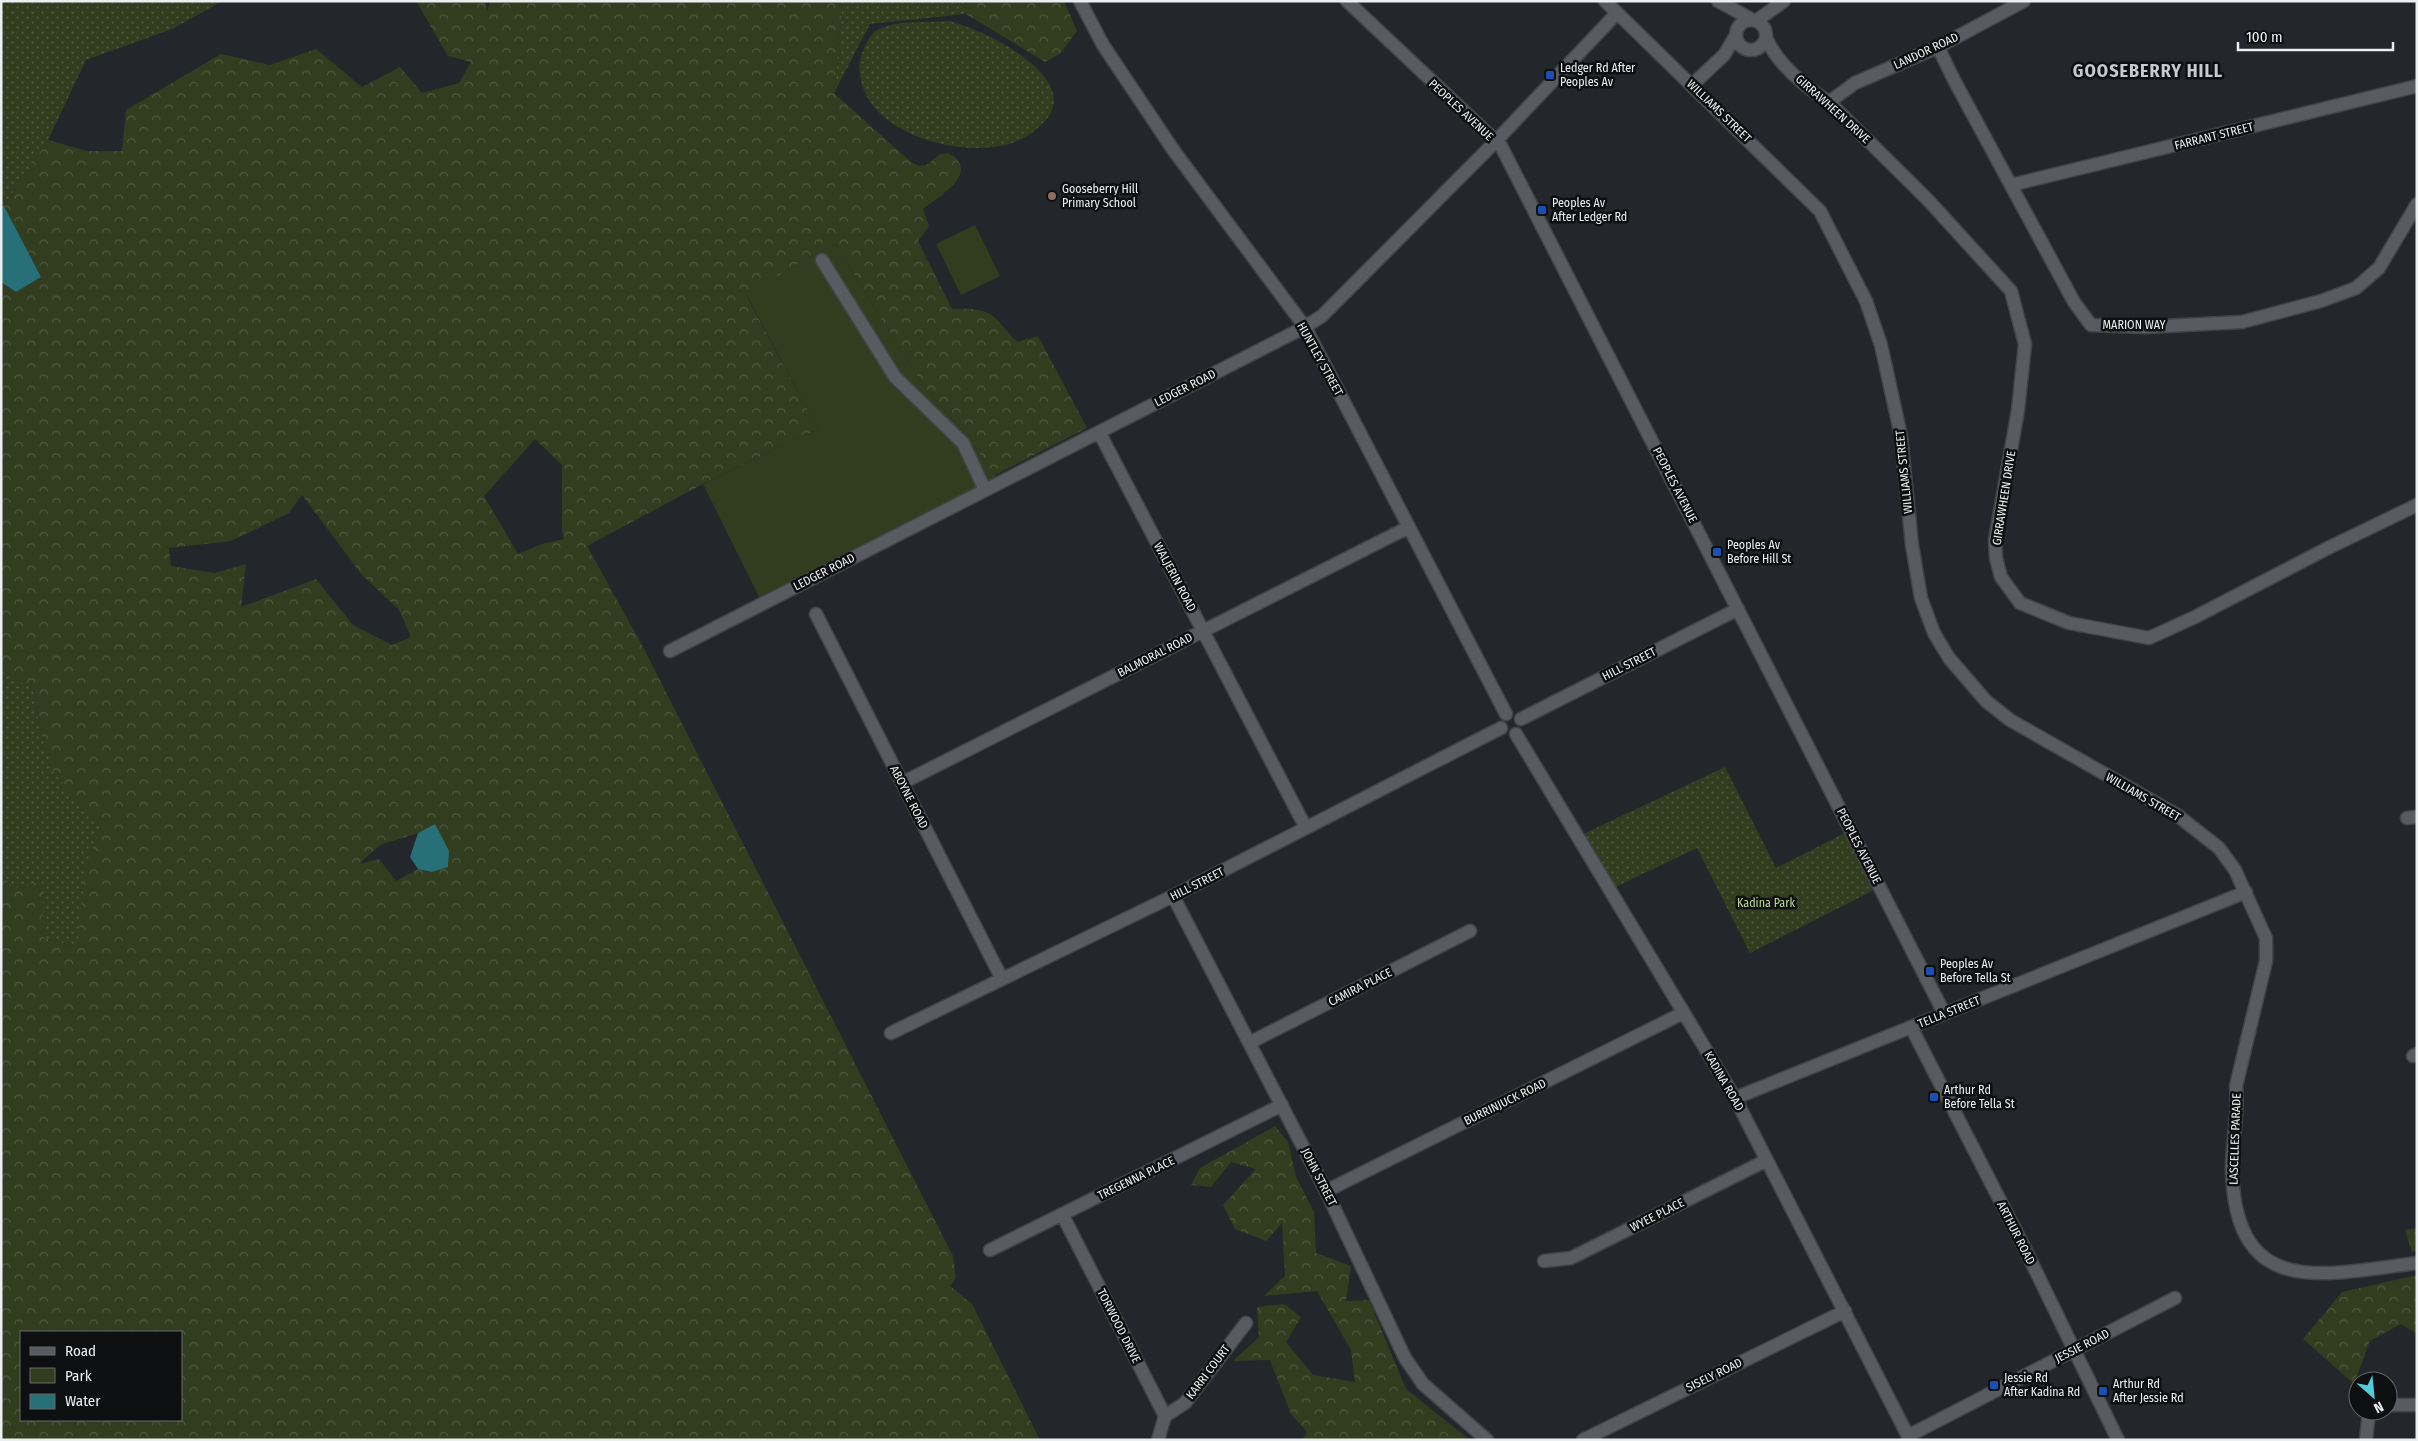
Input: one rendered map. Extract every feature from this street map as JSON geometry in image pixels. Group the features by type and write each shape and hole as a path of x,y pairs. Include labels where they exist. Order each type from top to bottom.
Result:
{"street":[{"name":"HUNTLEY STREET","path":"1080,1 1103,46 1174,151 1305,327 1506,714"},
{"name":"PEOPLES AVENUE","path":"1347,1 1501,146 1944,1013"},
{"name":"WILLIAMS STREET","path":"1605,1 1820,211 1866,301 1881,345 1897,414 1916,577 1934,632 1949,658 1986,701 2010,720 2177,815 2212,842 2219,848 2235,870 2246,892"},
{"name":"LANDOR ROAD","path":"1829,102 1855,83 1938,47 2024,1"},
{"path":"1719,2 1764,27 1766,36"},
{"path":"1719,2 1736,32 1740,46 1752,49"},
{"path":"1692,85 1724,56 1744,21 1754,20 1782,3"},
{"path":"1724,56 1762,45 1782,3"},
{"name":"LEDGER ROAD","path":"670,651 1305,327 1322,316 1495,142 1617,13"},
{"name":"GIRRAWHEEN DRIVE","path":"1766,36 1774,54 1813,92 1829,102 1928,200 2011,291 2025,344 2018,410 1995,540 1996,558 2001,577 2020,603 2069,623 2149,638 2195,617 2328,548 2417,505"},
{"name":"MARION WAY","path":"1938,47 2074,302 2091,325 2146,327 2242,322 2321,302 2356,288 2379,268 2417,204"},
{"name":"GIRRAWHEEN DRIVE","path":"1752,49 1774,54"},
{"name":"FARRANT STREET","path":"2011,185 2417,86"},
{"path":"822,260 895,377 963,443 986,490"},
{"name":"WALJERIN ROAD","path":"1099,432 1306,828"},
{"name":"BALMORAL ROAD","path":"902,783 1409,528"},
{"name":"HILL STREET","path":"1521,719 1738,609"},
{"name":"ABOYNE ROAD","path":"816,614 1002,980"},
{"path":"1506,714 1514,714 1521,719 1521,727 1516,734 1507,735 1501,728 1501,720 1506,714"},
{"name":"HILL STREET","path":"890,1034 1173,896 1501,728"},
{"name":"KADINA ROAD","path":"1516,734 1735,1098 1910,1438"},
{"name":"TELLA STREET","path":"1735,1098 2246,892"},
{"name":"LASCELLES PARADE","path":"2246,892 2266,938 2266,961 2236,1086 2233,1185 2236,1212 2241,1230 2263,1256 2285,1269 2300,1273 2336,1273 2417,1263"},
{"name":"JOHN STREET","path":"1173,896 1326,1191 1405,1358 1423,1384 1487,1440"},
{"name":"CAMIRA PLACE","path":"1250,1043 1470,931"},
{"name":"BURRINJUCK ROAD","path":"1326,1191 1683,1013"},
{"name":"ARTHUR ROAD","path":"1911,1027 2075,1350 2118,1440"},
{"name":"TREGENNA PLACE","path":"990,1250 1282,1106"},
{"name":"WYEE PLACE","path":"1544,1261 1570,1258 1767,1160"},
{"name":"TORWOOD DRIVE","path":"1062,1214 1165,1416"},
{"name":"JESSIE ROAD","path":"1910,1438 2175,1298"},
{"name":"SISELY ROAD","path":"1584,1440 1845,1311"},
{"name":"KARRI COURT","path":"1165,1416 1185,1403 1246,1323"},
{"path":"2398,1405 2417,1405"},
{"path":"1158,1440 1165,1416"},
{"path":"2366,1440 2368,1421"}],"green space":[{"path":"1,1 223,1 172,29 86,60 48,140 4,206 1,205"},
{"path":"416,1 486,1 487,12 490,1 837,1 842,8 834,93 916,165 926,165 939,155 947,154 954,156 961,166 960,175 952,186 923,209 929,226 918,241 952,309 974,309 989,314 1018,342 1038,336 1087,428 995,475 960,428 922,384 835,244 789,269 747,297 818,429 703,484 587,546 642,645 953,1256 956,1278 950,1286 972,1304 1040,1440 1,1440 1,875 14,888 42,881 44,938 77,947 86,864 101,828 54,773 42,737 33,689 1,669 1,282 16,292 41,277 4,206 48,140 87,151 122,151 126,110 221,54 270,65 316,49 362,87 400,67 422,93 459,83 471,62 448,56","holes":["535,439 562,465 562,531 564,539 542,544 518,554 484,496","302,495 362,575 399,610 411,637 392,645 353,625 316,579 241,607 246,564 215,573 171,566 169,548 231,541 289,513","435,824 432,872 418,869 396,881 379,859 359,864 380,845 418,833"]},
{"path":"837,1 965,1 966,14 870,24 834,93 842,8"},
{"path":"965,1 1064,1 1077,31 1060,54 1045,62 966,14"},
{"path":"949,21 985,34 1026,59 1042,74 1052,90 1053,107 1042,124 1030,134 1017,141 997,146 974,148 950,146 903,130 883,116 869,100 861,80 859,65 861,54 872,34 889,25"},
{"path":"975,225 1000,276 961,295 936,244"},
{"path":"835,244 922,384 960,428 1000,482 762,603 703,484 818,429 747,296 789,269"},
{"path":"1,669 33,689 42,737 101,828 77,947 44,938 14,888 1,875"},
{"name":"Kadina Park","path":"1725,767 1776,868 1851,830 1880,887 1750,953 1697,848 1609,890 1577,837"},
{"path":"1275,1126 1288,1142 1296,1177 1314,1212 1316,1253 1351,1266 1346,1301 1369,1300 1406,1389 1470,1440 1302,1440 1307,1432 1291,1414 1270,1360 1233,1361 1259,1337 1257,1307 1284,1304 1301,1317 1286,1342 1313,1375 1355,1382 1351,1350 1317,1291 1264,1296 1285,1276 1282,1223 1266,1241 1235,1229 1223,1205 1256,1169 1231,1162 1211,1187 1191,1185 1200,1168"},
{"path":"2417,1228 2417,1250 2412,1252 2405,1230"},
{"path":"2417,1275 2417,1334 2401,1324 2370,1341 2359,1371 2348,1371 2348,1379 2303,1339 2342,1292"}],"water":[{"path":"1,205 4,206 41,277 16,292 1,282"},
{"path":"435,824 449,851 448,867 432,872 418,869 410,857 418,833"}],"place":[{"name":"Ledger Rd After Peoples Av","path":"1550,75"},
{"name":"Gooseberry Hill Primary School","path":"1052,196"},
{"name":"Peoples Av After Ledger Rd","path":"1542,210"},
{"name":"Peoples Av Before Hill St","path":"1717,552"},
{"name":"Peoples Av Before Tella St","path":"1930,971"},
{"name":"Arthur Rd Before Tella St","path":"1934,1097"},
{"name":"Jessie Rd After Kadina Rd","path":"1994,1385"},
{"name":"Arthur Rd After Jessie Rd","path":"2103,1391"}],"district":[{"name":"GOOSEBERRY HILL","path":"2148,71"}]}
